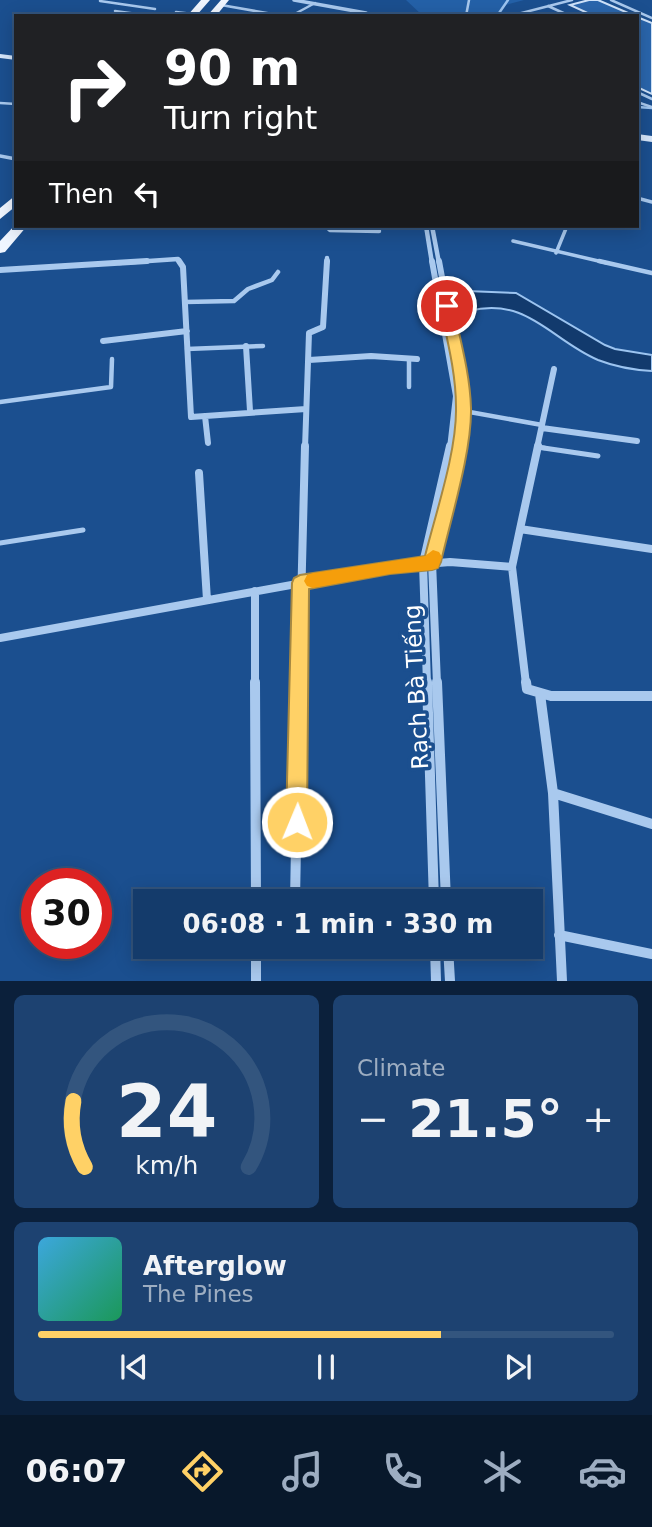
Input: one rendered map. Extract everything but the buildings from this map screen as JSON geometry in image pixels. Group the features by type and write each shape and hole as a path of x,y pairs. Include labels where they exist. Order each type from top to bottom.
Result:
{"main road":[{"path":"193,14 206,0"},
{"path":"0,204 14,190"},
{"path":"0,215 14,200"},
{"path":"0,236 14,221"},
{"path":"0,249 19,228"}],"street":[{"path":"294,0 312,2 336,10 366,13"},
{"path":"328,228 379,231"},
{"name":"Rạch Bà Tiếng","path":"426,228 456,396 454,429 427,563 433,889"},
{"name":"Rạch Bà Tiếng","path":"432,228 460,368 464,411 458,449 427,563 445,889"},
{"path":"0,270 172,257 182,261 191,417 306,409"},
{"path":"295,889 300,583 309,333 323,327 327,258"},
{"path":"103,341 187,331"},
{"path":"246,346 250,411"},
{"path":"309,360 371,356 413,359"},
{"path":"554,369 512,567 527,689 540,694 652,696"},
{"path":"205,416 208,443"},
{"path":"542,426 637,441"},
{"path":"199,473 206,600"},
{"path":"520,529 652,549"},
{"path":"0,638 300,583 427,563 468,562 512,567"},
{"path":"255,592 256,889"},
{"path":"540,694 553,793 562,981"},
{"path":"553,793 652,824"},
{"path":"559,935 652,954"},
{"path":"256,959 256,981"},
{"path":"435,959 436,981"},
{"path":"449,959 450,981"}],"lane":[{"path":"518,14 572,0"},
{"path":"611,0 651,17"},
{"path":"100,1 155,9"},
{"path":"223,2 275,14"},
{"path":"294,14 312,2"},
{"path":"548,6 565,14"},
{"path":"116,11 138,14"},
{"path":"176,12 187,14"},
{"path":"0,156 14,157"},
{"path":"556,253 567,228"},
{"path":"513,241 652,273"},
{"path":"185,302 234,301 250,288 277,277 278,272"},
{"path":"187,349 263,346"},
{"path":"0,402 111,387 112,359"},
{"path":"409,387 413,359"},
{"path":"464,411 542,426"},
{"path":"537,447 598,456"},
{"path":"0,543 83,530"}],"shaded area":[{"path":"406,0 524,0 505,5 498,14 421,14"},
{"path":"467,291 516,293 605,345 652,355 652,371 625,368 598,360 523,315 489,308 469,311"}],"waterway":[{"path":"498,14 508,0"},
{"path":"639,107 652,108"}],"slow traffic":[{"path":"313,581 432,562 433,557"}],"route":[{"path":"297,822 300,583 432,562 464,411 460,368 447,306"}]}
